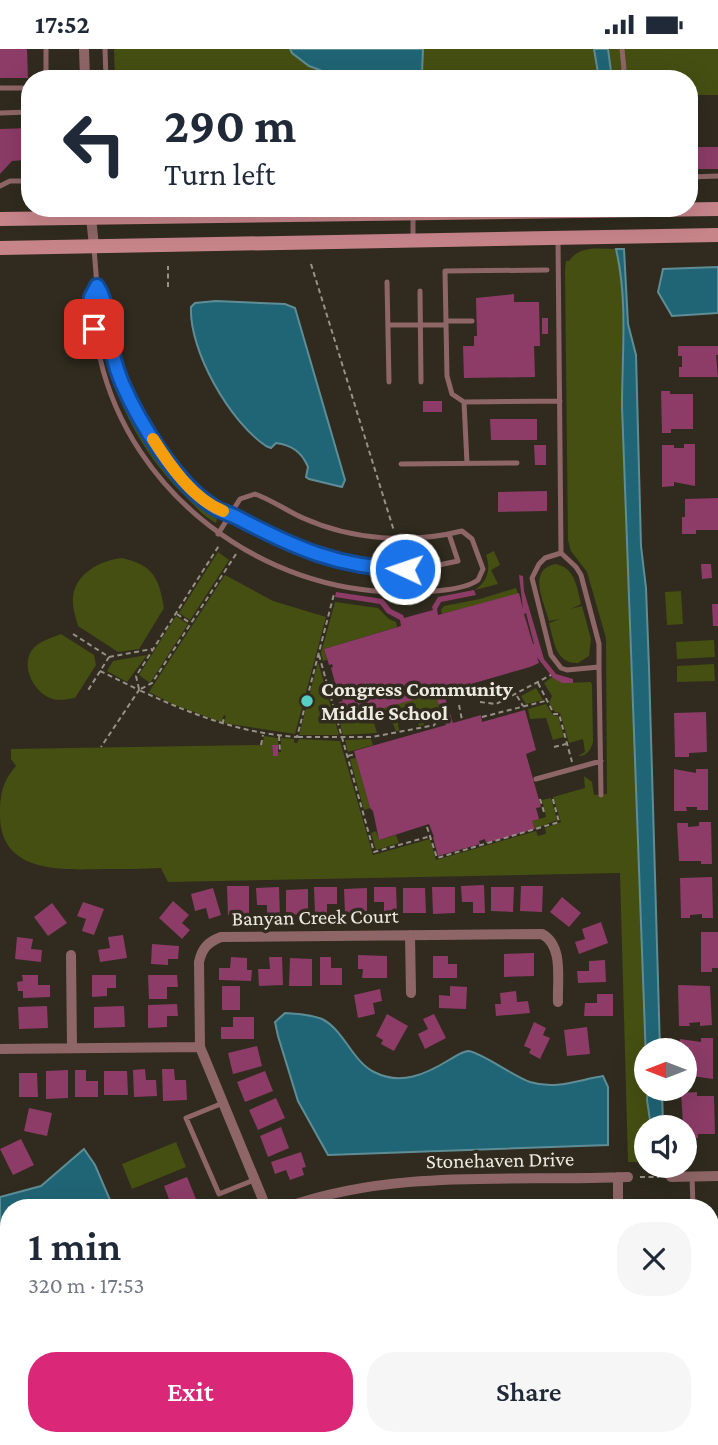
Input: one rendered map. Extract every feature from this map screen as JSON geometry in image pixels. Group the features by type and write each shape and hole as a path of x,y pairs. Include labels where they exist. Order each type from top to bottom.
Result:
{"main road":[{"path":"698,209 718,209"},
{"path":"0,219 30,217"},
{"path":"0,248 718,235"}],"street":[{"path":"84,49 85,70"},
{"path":"90,217 94,246"},
{"name":"Banyan Creek Court","path":"262,1199 200,1047 199,962 201,953 212,940 221,937 541,934 553,944 557,954 558,1002"},
{"name":"Banyan Creek Court","path":"410,935 411,993"},
{"path":"71,955 72,1048"},
{"path":"0,1049 200,1047"},
{"path":"697,1176 718,1176"},
{"path":"619,1199 623,1177"},
{"name":"Stonehaven Drive","path":"315,1199 399,1182 623,1177"}],"lane":[{"path":"46,49 46,70"},
{"path":"105,49 106,70"},
{"path":"622,49 624,70"},
{"path":"0,88 21,88"},
{"path":"0,113 21,113"},
{"path":"698,177 718,176"},
{"path":"0,186 10,181 21,181"},
{"path":"413,217 413,241"},
{"path":"558,237 561,553 576,566 581,575 599,645 601,795"},
{"path":"94,246 97,286 104,296 107,327 115,362 138,416 183,479 213,507 293,546 357,566 424,568 458,561 449,534"},
{"path":"547,270 445,271 447,376 452,394 464,403 560,401"},
{"path":"387,282 388,382"},
{"path":"97,286 91,297 97,346 107,383 122,419 141,452 165,484 218,534 274,565 310,579 349,588 385,592 448,589 473,584 481,575 482,563 472,539 462,531 410,538 354,533 306,519 256,494 240,499 218,534"},
{"path":"420,291 421,382"},
{"path":"388,325 472,321"},
{"path":"464,403 467,463"},
{"path":"401,464 517,463"},
{"path":"561,553 545,558 538,564 532,578 551,656 566,670 599,667"},
{"path":"536,779 601,761"},
{"path":"223,1104 186,1118 219,1194 254,1180"},
{"path":"692,1178 693,1199"}],"path":[{"path":"311,264 395,532"},
{"path":"168,266 168,287"},
{"path":"139,690 136,676 220,544"},
{"path":"101,747 139,690 152,683 236,554"},
{"path":"297,737 334,594"},
{"path":"176,613 191,623"},
{"path":"73,634 109,657 153,649"},
{"path":"318,654 374,852 431,836"},
{"path":"87,692 109,657"},
{"path":"100,671 180,710 222,725 279,736 342,738 398,733 436,726 432,712"},
{"path":"480,702 496,705 551,675"},
{"path":"538,683 554,714 559,714 573,769"},
{"path":"516,695 524,707"},
{"path":"482,717 547,701"},
{"path":"459,705 462,720"},
{"path":"496,705 497,715"},
{"path":"222,725 225,716"},
{"path":"398,733 398,738"},
{"path":"261,745 263,734"},
{"path":"279,736 280,752"},
{"path":"554,747 567,744"},
{"path":"347,756 355,754"},
{"path":"427,827 437,858 535,831 559,821 552,796"},
{"path":"540,799 544,812"},
{"path":"623,1177 634,1177"}],"green space":[{"path":"114,49 718,49 718,95 698,95 698,70 115,70"},
{"path":"590,249 616,249 623,308 622,407 645,1038 634,1038 634,1101 649,1101 650,1115 634,1115 634,1162 628,1162 620,873 168,882 161,868 68,869 36,864 21,858 10,848 3,834 0,815 3,789 16,766 11,759 11,749 262,745 264,736 278,738 278,745 272,745 273,756 278,756 278,752 281,752 281,738 294,739 294,743 299,739 340,741 373,855 430,839 436,860 536,831 538,836 546,834 545,828 561,822 553,797 585,788 584,776 592,782 594,795 607,794 606,638 587,572 571,551 568,540 565,270 566,261 579,252"},
{"path":"99,329 117,384 142,434 176,479 217,519 216,523 199,510 168,478 140,439 119,397"},
{"path":"494,551 500,565 491,570 498,584 475,590 483,583 487,574 486,555"},
{"path":"218,552 229,560 190,620 179,613"},
{"path":"122,558 148,569 157,581 164,608 139,649 118,652 78,626 73,601 75,589 83,575 98,565"},
{"path":"555,564 567,569 574,579 581,604 571,609 582,606 591,639 589,656 578,663 564,660 557,650 549,623 560,619 549,621 541,596 539,580 542,573 546,567"},
{"path":"225,575 273,601 326,617 295,734 224,723 224,715 221,722 149,692"},
{"path":"516,588 518,594 442,614 444,606"},
{"path":"681,591 683,624 667,625 665,592"},
{"path":"335,602 378,608 396,622 397,627 324,649 327,660 323,661 321,653"},
{"path":"176,616 188,624 150,683 139,675"},
{"path":"61,634 94,655 96,665 75,698 58,700 46,696 35,686 28,664 35,647"},
{"path":"714,640 715,657 677,659 676,642"},
{"path":"147,655 127,682 107,671 113,661"},
{"path":"318,662 339,735 299,735"},
{"path":"714,664 715,681 677,682 677,666"},
{"path":"552,677 563,683 591,682 593,742 586,754 578,756 585,752 583,739 569,743 560,713 555,712 549,703 552,696 544,683"},
{"path":"536,688 543,700 526,704 521,696"},
{"path":"435,694 444,720 437,707 422,711 424,725 419,726 414,712 397,716 399,731 396,731 390,717 373,719 377,733 343,735 336,708 340,707 344,719"},
{"path":"546,704 553,715 558,716 564,737 553,740 546,718 530,719 528,709"},
{"path":"371,739 373,745 348,752 345,740"},
{"path":"356,758 370,808 364,810 350,759"},
{"path":"551,798 557,820 535,829 532,821 546,817 542,800"},
{"path":"376,831 379,840 396,835 399,843 376,850 371,833"},
{"path":"176,1142 186,1167 132,1189 122,1164"}],"water":[{"path":"290,49 423,49 422,70 320,70 309,66"},
{"path":"594,49 608,49 611,70 598,70"},
{"path":"616,249 624,249 628,324 636,355 641,546 646,588 649,668 660,1038 645,1038 622,406 623,307"},
{"path":"718,267 718,313 672,316 658,292 663,269"},
{"path":"216,301 285,304 295,308 345,480 342,487 306,477 308,467 299,453 282,444 276,443 271,448 266,446 252,435 226,403 204,364 192,325 191,307 195,303"},
{"path":"285,1013 322,1019 336,1030 366,1067 394,1078 404,1078 431,1070 468,1051 523,1079 540,1084 567,1084 603,1076 608,1087 608,1145 328,1155 298,1101 278,1036 275,1022"},
{"path":"647,1101 662,1101 663,1115 649,1115"},
{"path":"84,1149 95,1165 110,1199 0,1199 41,1186"}],"building":[{"path":"0,49 27,49 28,70 21,70 21,78 0,78"},
{"path":"21,128 21,160 12,161 0,174 0,129"},
{"path":"698,147 718,147 718,169 698,169"},
{"path":"514,294 514,302 539,302 540,346 534,346 535,377 464,378 463,346 474,346 474,336 477,336 476,298"},
{"path":"542,318 548,318 548,334 542,334"},
{"path":"678,346 718,346 718,377 679,377 682,356 678,356"},
{"path":"661,391 670,391 670,394 693,394 693,429 671,429 671,433 662,433"},
{"path":"423,401 442,401 442,412 423,412"},
{"path":"490,419 537,419 537,440 491,440"},
{"path":"684,444 695,444 695,486 674,482 674,486 662,487 662,445 684,448"},
{"path":"534,445 546,445 546,465 535,465"},
{"path":"547,491 547,511 498,512 498,492"},
{"path":"718,498 718,530 696,530 696,534 682,534 685,499"},
{"path":"701,564 711,564 712,578 702,579"},
{"path":"519,575 523,576 524,591 544,659 556,674 573,679 573,683 562,683 553,678 537,657 539,663 530,667 444,694 453,723 481,715 482,722 525,710 536,750 526,754 541,807 536,808 539,819 532,821 535,829 486,843 485,839 479,841 480,844 438,856 429,824 379,840 354,751 446,725 435,694 344,719 339,702 343,701 337,690 332,664 329,665 324,649 401,626 400,620 387,613 380,604 335,597 336,592 383,599 404,618 433,610 438,597 474,590 476,595 441,602 437,609 438,615 519,593 523,609","holes":["526,613 534,644 524,614"]},
{"path":"712,604 718,604 718,626 713,626"},
{"path":"706,712 707,752 689,753 689,757 675,757 674,713"},
{"path":"272,745 278,745 278,756 273,756"},
{"path":"674,769 696,773 696,769 708,769 708,810 686,807 687,811 674,811"},
{"path":"699,822 711,822 712,864 679,861 677,823 688,823 688,827 699,826"},
{"path":"712,877 713,918 702,918 702,914 681,918 680,878"},
{"path":"484,885 485,913 473,913 473,902 462,902 461,886"},
{"path":"227,886 249,886 249,915 228,915"},
{"path":"521,886 543,886 542,912 520,911"},
{"path":"279,887 280,916 267,916 267,905 257,905 256,888"},
{"path":"314,887 337,887 337,904 327,904 327,915 315,915"},
{"path":"374,887 396,887 397,914 384,915 384,902 374,902"},
{"path":"432,887 455,887 455,913 433,914"},
{"path":"491,887 514,887 513,912 491,911"},
{"path":"213,888 221,915 209,919 206,908 195,911 191,894"},
{"path":"367,888 367,914 345,914 344,889"},
{"path":"403,888 425,888 426,913 403,913"},
{"path":"308,889 308,914 286,915 286,890"},
{"path":"562,897 581,913 569,927 550,912"},
{"path":"173,901 189,915 182,923 190,930 182,939 159,918"},
{"path":"83,902 104,909 94,935 82,931 86,919 77,916"},
{"path":"52,903 67,923 48,936 34,917"},
{"path":"601,922 608,943 579,954 575,942 585,939 582,929"},
{"path":"701,932 718,932 718,968 712,968 712,972 701,972"},
{"path":"123,935 127,958 100,962 98,950 110,948 108,937"},
{"path":"17,937 33,939 31,949 42,950 41,962 15,959"},
{"path":"152,944 179,946 178,959 168,959 168,965 151,964"},
{"path":"534,953 534,976 504,977 504,954"},
{"path":"358,955 387,956 387,978 362,978 363,969 358,969"},
{"path":"433,956 448,956 448,964 457,964 457,978 433,978"},
{"path":"231,957 247,958 247,970 252,970 251,981 219,980 219,968 230,968"},
{"path":"269,957 282,957 283,985 259,986 258,969 270,969"},
{"path":"320,957 331,957 331,968 342,968 342,985 320,985"},
{"path":"290,958 312,959 312,986 289,986"},
{"path":"605,960 606,982 578,983 577,971 589,971 589,961"},
{"path":"22,975 38,975 38,985 50,985 50,997 23,998 23,991 18,991 17,982 23,981"},
{"path":"92,975 116,975 116,988 107,988 107,996 92,997"},
{"path":"148,975 177,975 178,987 167,987 167,999 149,999"},
{"path":"678,985 710,986 712,1025 700,1026 700,1022 679,1026"},
{"path":"222,986 240,986 240,1010 222,1010"},
{"path":"450,986 467,987 466,1009 439,1008 439,995 450,996"},
{"path":"380,989 382,1001 373,1003 375,1014 358,1018 354,995"},
{"path":"516,991 517,1002 528,1001 530,1013 496,1016 495,1004 501,1004 500,993"},
{"path":"597,994 613,994 613,1016 584,1016 585,1003 597,1003"},
{"path":"177,1004 178,1016 167,1016 167,1027 148,1028 148,1005"},
{"path":"47,1006 48,1028 19,1029 18,1007"},
{"path":"124,1006 125,1027 94,1028 94,1007"},
{"path":"387,1014 408,1026 394,1051 381,1044 383,1040 376,1036"},
{"path":"434,1014 446,1038 425,1049 418,1034 428,1029 423,1019"},
{"path":"233,1017 254,1017 254,1039 221,1039 221,1027 233,1027"},
{"path":"534,1022 546,1028 543,1035 550,1038 540,1059 529,1053 531,1049 524,1046"},
{"path":"587,1027 590,1054 567,1056 564,1030"},
{"path":"701,1038 713,1038 713,1079 697,1077 697,1041 701,1042"},
{"path":"257,1046 262,1066 233,1074 228,1053"},
{"path":"145,1069 146,1080 156,1080 157,1096 134,1097 133,1070"},
{"path":"162,1069 174,1069 175,1080 186,1080 187,1100 163,1101"},
{"path":"68,1070 68,1098 46,1099 46,1071"},
{"path":"75,1070 86,1070 86,1081 98,1081 98,1097 75,1097"},
{"path":"104,1071 127,1071 128,1095 104,1095"},
{"path":"265,1071 273,1091 245,1102 237,1082"},
{"path":"19,1073 37,1073 38,1097 19,1097"},
{"path":"697,1096 714,1096 715,1134 698,1134 697,1138 697,1115 682,1115 682,1101 697,1101"},
{"path":"276,1098 285,1118 258,1130 249,1110"},
{"path":"29,1108 52,1113 47,1136 24,1131"},
{"path":"281,1127 289,1148 268,1157 260,1136"},
{"path":"21,1139 34,1165 13,1175 0,1149"},
{"path":"301,1152 306,1167 302,1168 304,1175 290,1180 286,1170 275,1174 271,1162"},
{"path":"187,1177 196,1199 169,1199 164,1186"}],"slow traffic":[{"path":"153,439 183,479 213,507 223,511"}],"place":[{"name":"Congress Community Middle School","path":"307,701"}],"route":[{"path":"94,329 91,297 97,286 104,296 107,327 115,362 138,416 170,464 213,507 236,516 260,531 322,557 357,566 405,569"}]}
